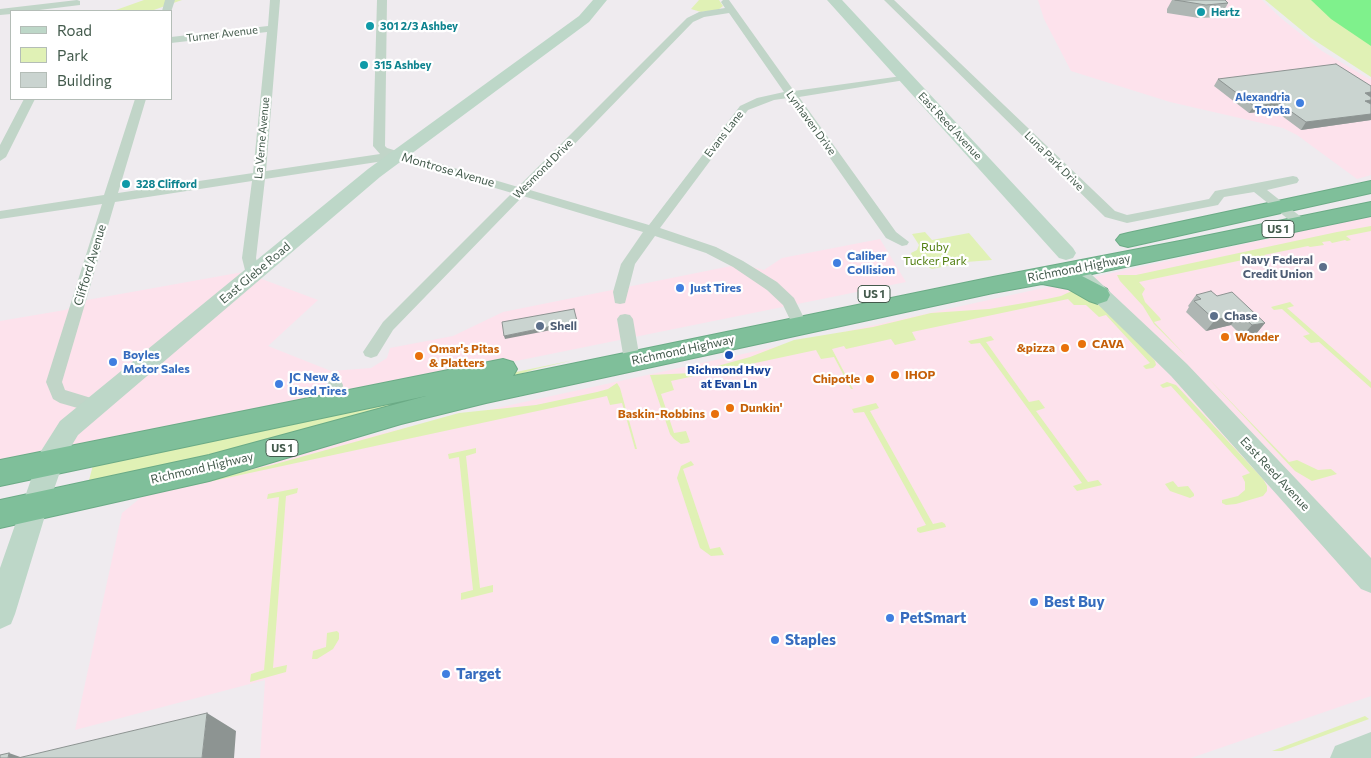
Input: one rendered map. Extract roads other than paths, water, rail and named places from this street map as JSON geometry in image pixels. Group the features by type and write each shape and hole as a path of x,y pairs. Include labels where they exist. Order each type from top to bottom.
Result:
{"highway":[{"name":"Richmond Highway","path":"0,473 50,463 334,395 628,341 797,318 1038,276 1083,260 1282,207 1371,187"},
{"name":"Richmond Highway","path":"797,318 1083,260 1303,224 1371,208"},
{"path":"1038,276 1074,282 1106,294 1107,271 1083,260"},
{"name":"Richmond Highway","path":"0,514 209,468 445,401 628,341"}],"street":[{"name":"La Verne Avenue","path":"254,274 249,258 259,176 275,0"},
{"path":"382,0 379,146 383,151 397,155"},
{"name":"East Glebe Road","path":"0,614 34,506 58,444 66,432 94,406 397,155 584,19 600,0"},
{"name":"East Reed Avenue","path":"834,0 905,77 1083,260 1081,276 1106,294 1179,370 1371,579"},
{"name":"Luna Park Drive","path":"889,0 1110,214 1118,218 1127,219 1213,202 1220,194 1293,180"},
{"path":"22,10 76,5"},
{"name":"Lynhaven Drive","path":"728,5 891,234 902,242"},
{"name":"Wesmond Drive","path":"371,352 388,326 690,20 728,5"},
{"name":"Turner Avenue","path":"172,40 272,28"},
{"name":"Evans Lane","path":"620,299 620,292 628,264 651,230 744,108 760,100 790,94 905,77"},
{"path":"0,157 28,100"},
{"name":"Clifford Avenue","path":"94,406 66,398 60,394 54,382 140,100"},
{"name":"Montrose Avenue","path":"0,215 397,155 694,244 731,260 772,286 789,302 797,318"},
{"path":"1257,188 1303,224"},
{"path":"1347,758 1371,749"}],"place":[{"name":"Hertz","path":"1201,12"},
{"name":"301 2/3 Ashbey","path":"370,26"},
{"name":"315 Ashbey","path":"364,65"},
{"name":"Alexandria Toyota","path":"1300,103"},
{"name":"328 Clifford","path":"126,184"},
{"name":"Caliber Collision","path":"837,263"},
{"name":"Navy Federal Credit Union","path":"1323,267"},
{"name":"Just Tires","path":"680,288"},
{"name":"Chase","path":"1214,316"},
{"name":"Shell","path":"540,326"},
{"name":"Wonder","path":"1225,337"},
{"name":"CAVA","path":"1082,344"},
{"name":"&pizza","path":"1065,348"},
{"name":"Richmond Hwy at Evan Ln","path":"729,355"},
{"name":"Omar's Pitas & Platters","path":"419,356"},
{"name":"Boyles Motor Sales","path":"113,362"},
{"name":"IHOP","path":"895,375"},
{"name":"Chipotle","path":"870,379"},
{"name":"JC New & Used Tires","path":"279,384"},
{"name":"Dunkin'","path":"730,408"},
{"name":"Baskin-Robbins","path":"715,414"},
{"name":"Best Buy","path":"1034,602"},
{"name":"PetSmart","path":"890,618"},
{"name":"Staples","path":"775,640"},
{"name":"Target","path":"446,674"}],"park label":[{"name":"Ruby Tucker Park","path":"935,254"}]}
